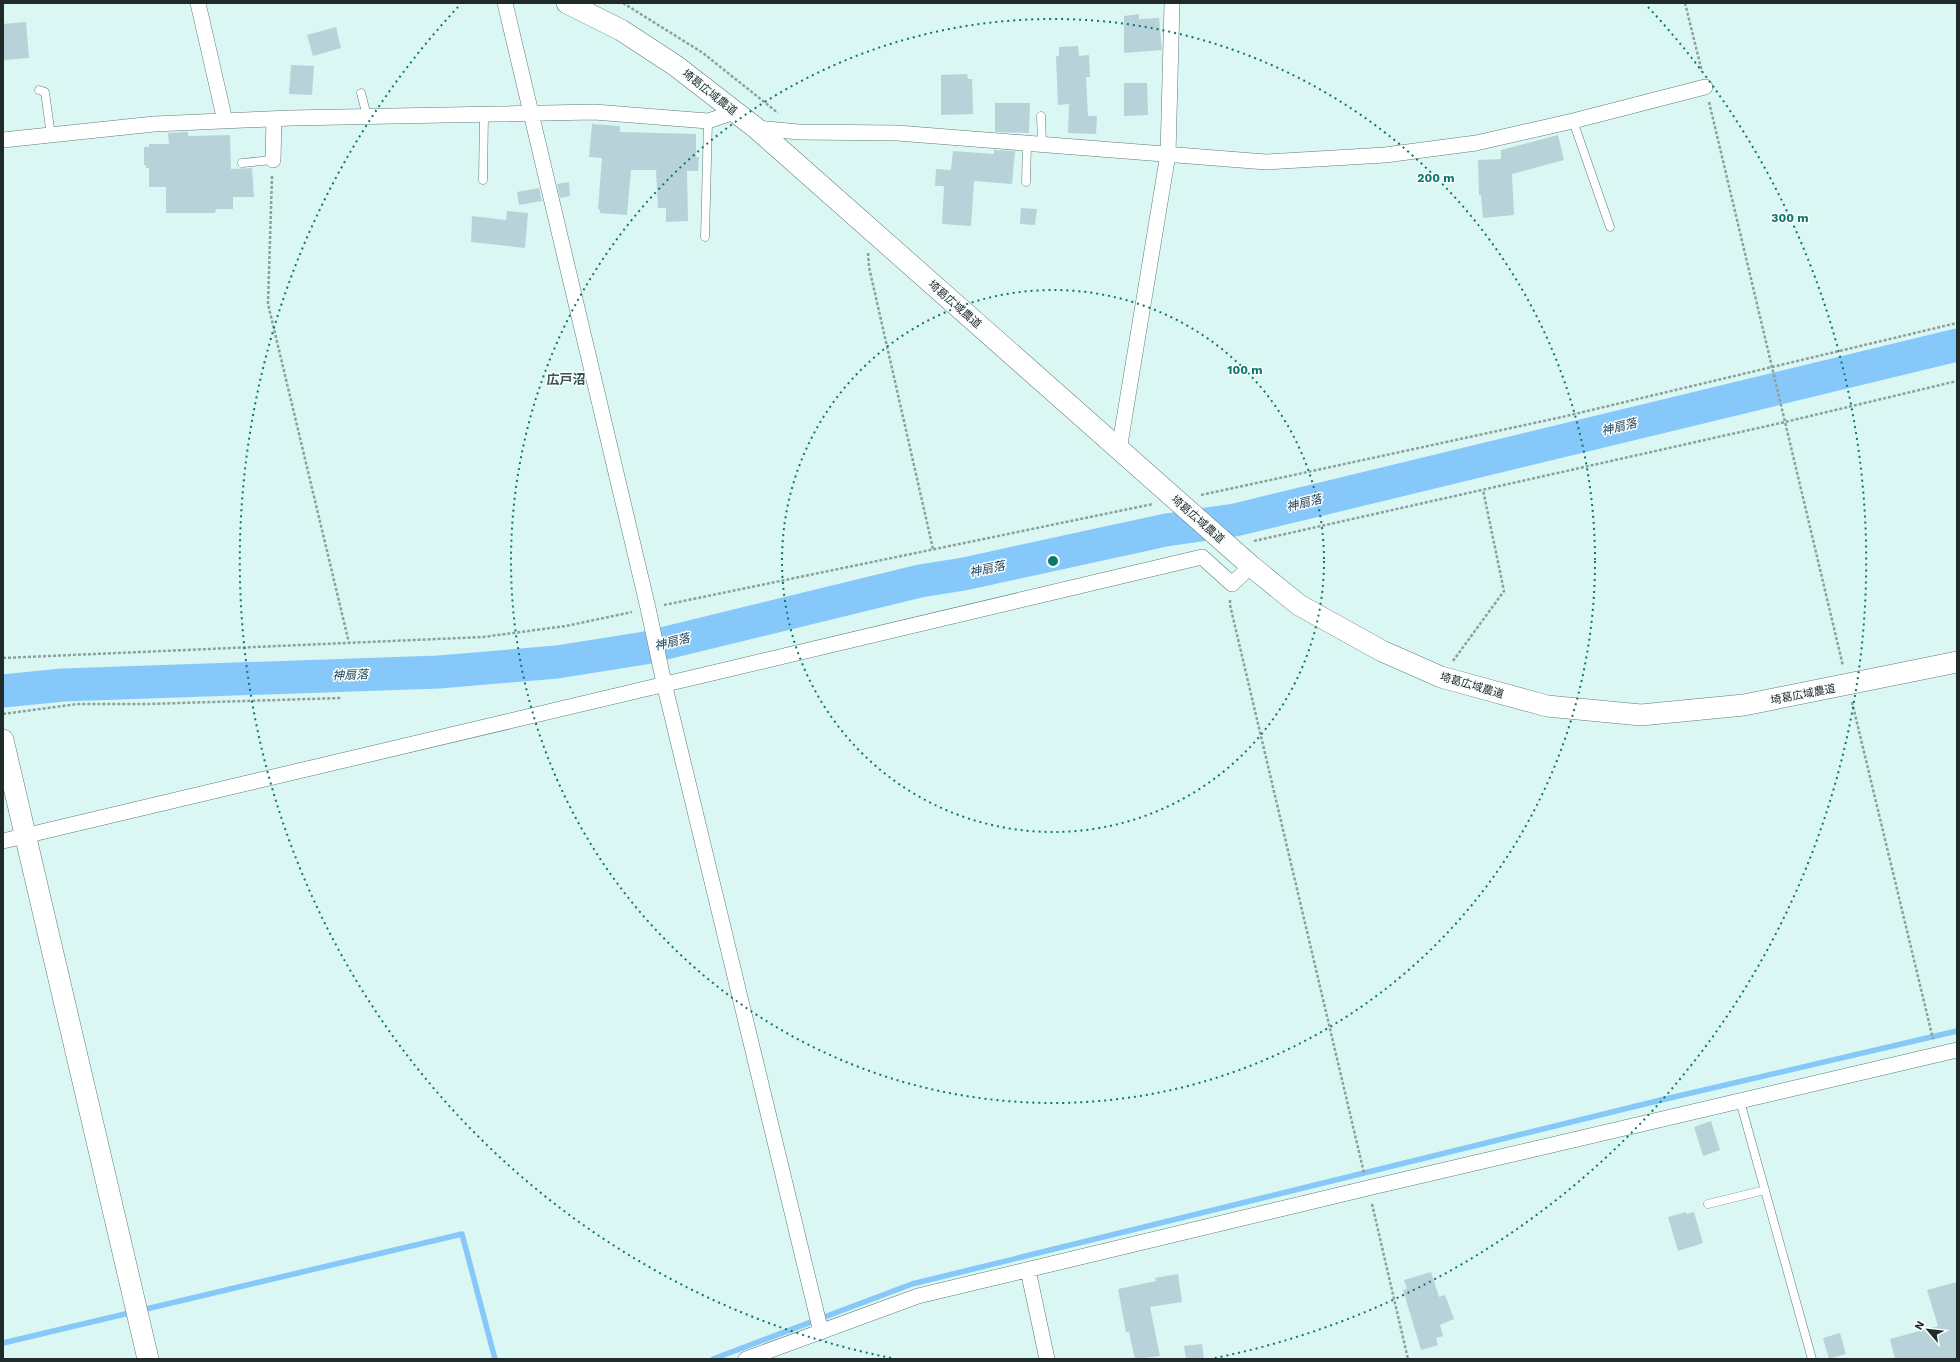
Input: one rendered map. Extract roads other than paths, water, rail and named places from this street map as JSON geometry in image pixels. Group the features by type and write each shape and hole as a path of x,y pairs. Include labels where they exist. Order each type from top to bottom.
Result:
{"street":[{"path":"198,3 225,121"},
{"path":"505,3 648,608 664,683 821,1332"},
{"name":"埼葛広域農道","path":"567,3 621,30 676,66 756,128 1252,566 1299,604 1382,651 1441,677 1547,706 1641,715 1744,705 1957,662"},
{"path":"1119,450 1168,154 1172,3"},
{"path":"756,128 800,132 897,133 1266,162 1385,155 1476,142 1573,121 1705,87"},
{"path":"3,140 154,124 274,119 531,112 594,112 708,121 735,112"},
{"path":"273,160 274,119"},
{"path":"3,841 1202,556 1232,584 1252,566"},
{"path":"3,740 24,836 148,1359"},
{"path":"746,1359 918,1296 1368,1188 1957,1050"},
{"path":"1028,1270 1047,1359"}],"lane":[{"path":"39,90 46,92 51,136"},
{"path":"361,92 368,116"},
{"path":"483,180 484,114"},
{"path":"1041,116 1042,144"},
{"path":"705,237 708,121"},
{"path":"1573,121 1610,227"},
{"path":"1026,182 1027,143"},
{"path":"242,163 273,160"},
{"path":"1740,1101 1812,1359"},
{"path":"1708,1204 1765,1190"}],"waterway":[{"name":"神扇落","path":"3,691 63,685 439,672 557,662 645,648 920,581 964,574 1166,530 1235,520 1957,345"},
{"path":"713,1359 912,1284 1661,1100 1957,1031"},
{"path":"3,1343 462,1234 495,1359"}],"district":[{"name":"広戸沼","path":"566,379"}]}
